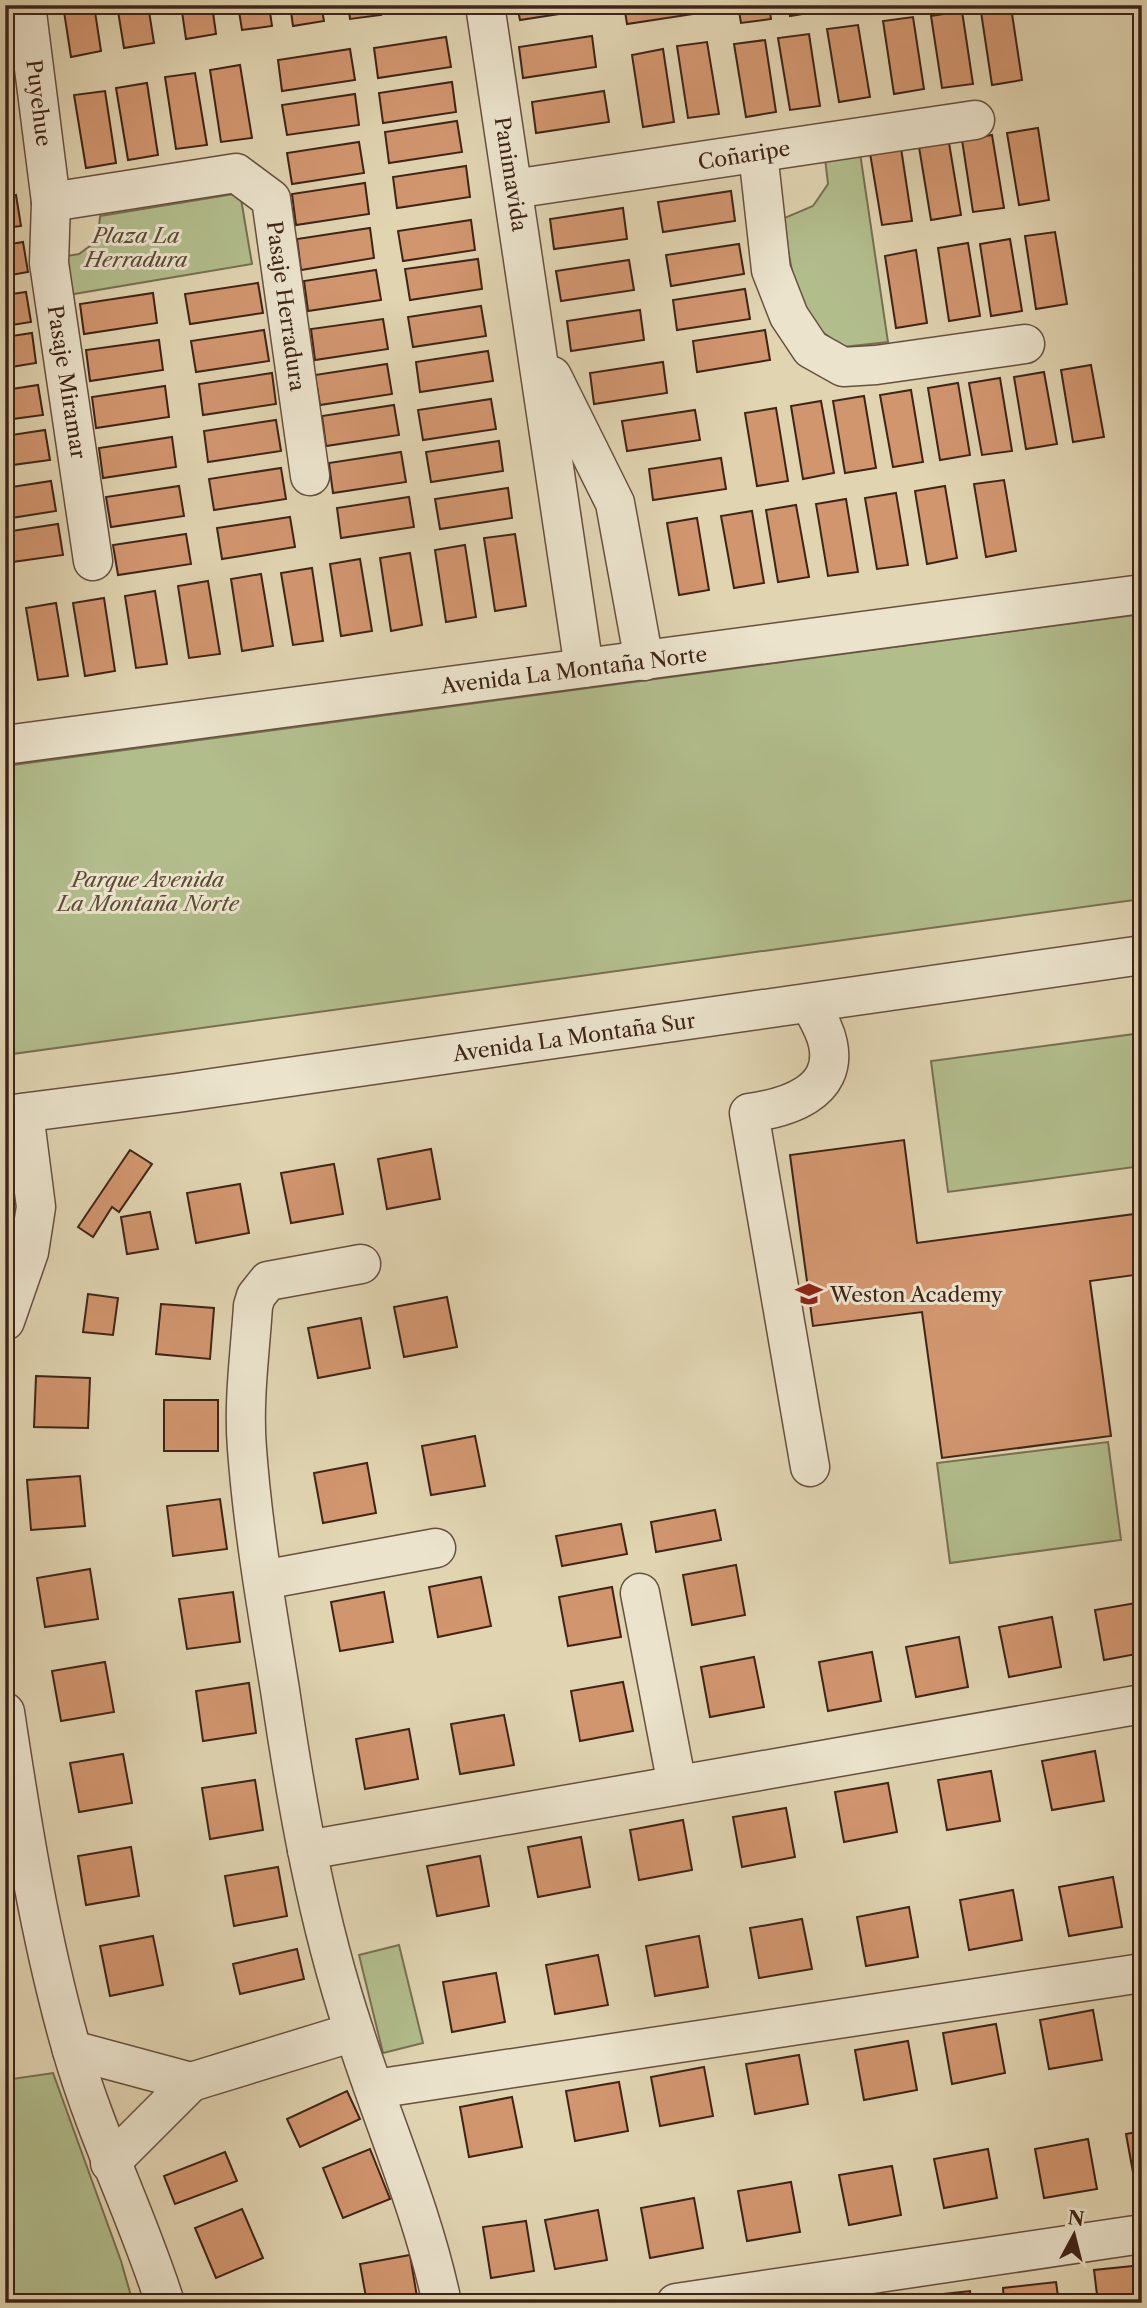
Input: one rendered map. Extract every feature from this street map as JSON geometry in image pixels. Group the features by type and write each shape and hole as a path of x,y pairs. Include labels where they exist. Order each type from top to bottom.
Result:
{"street":[{"name":"Puyehue","path":"26,5 51,202"},
{"name":"Panimavida","path":"485,5 584,668"},
{"name":"Coñaripe","path":"513,190 975,120"},
{"path":"758,153 771,270 789,316 811,349 843,367 876,365 1025,344"},
{"name":"Pasaje Herradura","path":"51,202 236,173 271,199 310,476"},
{"name":"Pasaje Miramar","path":"51,202 49,263 93,561"},
{"name":"Panimavida","path":"536,344 615,503 644,661"},
{"name":"Avenida La Montaña Norte","path":"5,745 1142,594"},
{"name":"Avenida La Montaña Sur","path":"15,1114 810,1004 1142,955"},
{"path":"810,1004 828,1041 829,1062 826,1072 819,1084 797,1102 748,1113 810,1467"},
{"path":"5,1321 17,1260 36,1206 15,1114"},
{"path":"361,1264 268,1281 256,1296 253,1306 248,1387 247,1446 263,1580 295,1793 307,1850 327,1937 354,2032 419,2210 442,2303"},
{"path":"263,1580 436,1548"},
{"path":"640,1593 677,1785"},
{"path":"307,1850 1142,1704"},
{"path":"5,1712 33,1880 54,1981 72,2050 110,2163 165,2303"},
{"path":"375,2089 1142,1973"},
{"path":"110,2163 191,2082 354,2032"},
{"path":"72,2050 191,2082"},
{"path":"676,2303 1142,2234"}],"green space":[{"path":"860,153 888,342 843,347 817,328 798,302 782,219 813,206 828,184 825,158"},
{"name":"Plaza La Herradura","path":"240,193 252,264 68,295 61,257 79,254 98,240 100,216"},
{"name":"Parque Avenida La Montaña Norte","path":"1142,614 1142,899 5,1055 5,766"},
{"path":"1142,1033 1142,1166 948,1192 931,1061"},
{"path":"1108,1442 1121,1540 950,1563 937,1463"},
{"path":"399,1945 423,2043 383,2053 359,1955"},
{"path":"53,2073 121,2261 133,2303 5,2303 5,2080"}],"building":[{"path":"63,5 94,5 101,51 71,57"},
{"path":"117,5 148,5 154,43 124,48"},
{"path":"181,5 212,5 216,34 186,39"},
{"path":"238,5 269,5 272,26 242,30"},
{"path":"290,5 321,5 324,21 293,26"},
{"path":"348,5 379,5 381,15 350,19"},
{"path":"406,5 437,5 438,7 407,12"},
{"path":"517,5 592,5 592,9 520,20"},
{"path":"624,5 699,5 700,13 627,24"},
{"path":"738,5 769,5 771,19 741,23"},
{"path":"789,5 820,5 821,11 790,16"},
{"path":"1011,7 1022,80 992,85 981,12"},
{"path":"962,11 973,84 942,88 931,16"},
{"path":"913,17 924,89 894,94 883,21"},
{"path":"858,25 870,97 839,102 827,29"},
{"path":"809,34 820,106 790,110 778,38"},
{"path":"592,36 596,67 523,78 519,47"},
{"path":"446,37 451,67 378,78 374,48"},
{"path":"765,40 776,112 746,117 734,44"},
{"path":"707,42 719,114 688,118 677,46"},
{"path":"350,49 355,80 282,91 278,60"},
{"path":"663,49 674,122 643,127 632,55"},
{"path":"240,65 252,138 221,142 210,70"},
{"path":"195,73 207,145 176,149 165,77"},
{"path":"452,82 456,112 383,123 379,93"},
{"path":"147,83 158,155 128,160 116,88"},
{"path":"105,91 116,163 86,168 74,95"},
{"path":"604,91 609,122 536,133 532,102"},
{"path":"355,94 359,125 287,135 282,105"},
{"path":"5,98 10,128 5,129"},
{"path":"457,121 462,152 389,163 385,132"},
{"path":"1038,128 1049,200 1019,205 1007,133"},
{"path":"992,135 1004,208 973,212 962,140"},
{"path":"359,142 364,173 292,184 287,153"},
{"path":"949,143 961,215 931,220 919,147"},
{"path":"10,147 14,178 5,179 5,148"},
{"path":"901,148 912,221 882,225 870,153"},
{"path":"466,166 470,197 397,208 393,177"},
{"path":"365,183 369,214 296,225 292,194"},
{"path":"731,191 735,221 663,232 658,202"},
{"path":"16,195 21,226 5,228 5,197"},
{"path":"623,208 627,239 554,249 550,219"},
{"path":"471,220 475,250 403,261 398,231"},
{"path":"370,228 374,258 301,270 297,239"},
{"path":"1055,232 1067,304 1036,309 1025,236"},
{"path":"1010,239 1022,311 991,316 980,244"},
{"path":"23,242 28,272 5,276 5,245"},
{"path":"968,243 980,316 949,321 938,248"},
{"path":"739,244 744,274 671,286 666,255"},
{"path":"916,250 927,323 896,328 885,256"},
{"path":"478,259 482,289 410,300 405,269"},
{"path":"629,260 634,290 561,301 556,271"},
{"path":"376,270 381,300 308,311 304,281"},
{"path":"258,283 263,313 190,324 185,294"},
{"path":"745,289 750,319 677,330 673,300"},
{"path":"26,292 31,322 5,326 5,295"},
{"path":"153,293 157,323 84,334 80,304"},
{"path":"481,306 486,336 413,347 408,317"},
{"path":"640,310 644,340 571,351 567,321"},
{"path":"383,319 388,349 315,360 311,329"},
{"path":"264,330 269,361 196,372 191,341"},
{"path":"765,330 770,360 697,372 693,341"},
{"path":"32,333 36,363 5,368 5,337"},
{"path":"159,340 163,370 90,381 86,350"},
{"path":"488,351 493,381 420,392 416,362"},
{"path":"663,362 667,393 594,404 590,373"},
{"path":"387,364 392,394 320,405 315,375"},
{"path":"1091,365 1104,437 1073,442 1061,370"},
{"path":"1044,372 1057,444 1026,449 1014,377"},
{"path":"272,373 276,404 203,415 199,384"},
{"path":"1000,378 1012,451 982,455 969,383"},
{"path":"958,383 970,455 940,460 928,388"},
{"path":"38,385 43,415 5,420 5,390"},
{"path":"165,386 169,417 96,428 92,397"},
{"path":"911,390 923,462 893,467 880,395"},
{"path":"864,396 876,468 845,473 833,401"},
{"path":"491,399 496,429 423,440 418,410"},
{"path":"821,401 834,473 803,479 791,406"},
{"path":"394,405 399,435 326,446 322,416"},
{"path":"776,408 788,481 757,486 745,413"},
{"path":"695,410 700,440 627,451 622,421"},
{"path":"276,420 281,451 208,462 204,431"},
{"path":"45,430 50,460 5,466 5,436"},
{"path":"172,437 176,467 103,478 99,448"},
{"path":"499,441 503,471 431,482 426,452"},
{"path":"401,452 406,482 333,493 329,463"},
{"path":"721,458 726,489 653,500 649,469"},
{"path":"281,468 286,499 214,510 209,479"},
{"path":"1004,480 1016,551 986,557 974,484"},
{"path":"51,481 56,511 5,519 5,488"},
{"path":"179,486 184,516 111,527 106,497"},
{"path":"945,486 957,558 927,564 915,491"},
{"path":"508,488 512,518 440,529 435,499"},
{"path":"896,493 908,565 877,569 865,498"},
{"path":"409,497 414,527 341,538 337,508"},
{"path":"846,499 858,572 828,576 816,504"},
{"path":"796,505 809,577 778,582 766,510"},
{"path":"752,511 764,583 734,588 721,516"},
{"path":"290,517 295,547 222,559 217,528"},
{"path":"697,518 709,590 679,595 667,523"},
{"path":"58,524 63,555 5,563 5,532"},
{"path":"186,534 191,564 118,575 113,545"},
{"path":"515,534 526,606 495,611 484,538"},
{"path":"465,545 476,617 446,622 435,550"},
{"path":"410,553 422,625 391,631 380,558"},
{"path":"360,559 372,631 341,636 330,564"},
{"path":"312,568 323,641 293,645 281,573"},
{"path":"261,574 273,646 242,651 231,579"},
{"path":"208,581 220,654 189,658 178,586"},
{"path":"155,591 167,664 136,668 125,596"},
{"path":"104,598 115,671 85,676 73,603"},
{"path":"56,603 68,676 38,680 26,608"},
{"path":"904,1140 917,1243 1142,1213 1142,1274 1090,1281 1111,1436 942,1458 922,1312 813,1326 790,1155"},
{"path":"431,1149 440,1199 387,1209 378,1159"},
{"path":"130,1150 152,1164 119,1212 112,1207 93,1237 78,1227"},
{"path":"334,1164 343,1214 291,1223 281,1173"},
{"path":"240,1184 249,1233 196,1243 187,1193"},
{"path":"150,1212 158,1249 127,1254 121,1217"},
{"path":"88,1294 118,1298 113,1335 83,1332"},
{"path":"447,1297 457,1347 404,1357 394,1307"},
{"path":"161,1304 214,1308 210,1359 156,1354"},
{"path":"361,1318 370,1368 318,1378 308,1328"},
{"path":"36,1376 90,1378 88,1428 34,1427"},
{"path":"164,1400 218,1400 218,1451 164,1451"},
{"path":"475,1436 485,1486 431,1495 422,1446"},
{"path":"367,1463 376,1513 323,1523 314,1473"},
{"path":"80,1476 85,1526 31,1530 27,1480"},
{"path":"220,1499 227,1549 173,1556 167,1506"},
{"path":"715,1510 721,1540 656,1552 651,1522"},
{"path":"621,1524 627,1554 562,1566 556,1536"},
{"path":"736,1565 745,1615 692,1625 683,1575"},
{"path":"90,1569 98,1619 45,1627 37,1578"},
{"path":"481,1577 491,1626 438,1637 429,1587"},
{"path":"612,1587 621,1637 568,1646 559,1597"},
{"path":"233,1592 240,1642 187,1649 179,1599"},
{"path":"384,1592 393,1642 340,1651 331,1602"},
{"path":"1142,1602 1142,1653 1104,1660 1095,1610"},
{"path":"1052,1617 1061,1667 1009,1677 999,1627"},
{"path":"959,1637 968,1687 916,1697 906,1647"},
{"path":"872,1652 881,1701 828,1711 819,1662"},
{"path":"754,1657 764,1707 710,1717 701,1667"},
{"path":"105,1662 114,1712 61,1721 52,1671"},
{"path":"623,1682 633,1731 580,1741 571,1691"},
{"path":"249,1683 256,1733 203,1741 196,1691"},
{"path":"504,1715 514,1765 460,1774 451,1724"},
{"path":"409,1729 418,1779 365,1789 356,1739"},
{"path":"1095,1751 1104,1801 1052,1810 1042,1761"},
{"path":"123,1754 132,1803 79,1812 70,1763"},
{"path":"991,1771 1000,1821 947,1830 938,1780"},
{"path":"255,1780 263,1830 210,1839 202,1788"},
{"path":"888,1783 897,1832 844,1842 835,1792"},
{"path":"786,1808 795,1857 742,1867 733,1817"},
{"path":"683,1820 692,1870 639,1880 630,1830"},
{"path":"581,1837 590,1887 538,1897 528,1847"},
{"path":"131,1847 139,1896 86,1905 78,1856"},
{"path":"480,1856 489,1906 437,1916 427,1866"},
{"path":"278,1867 287,1916 234,1926 225,1876"},
{"path":"1113,1877 1122,1927 1069,1936 1059,1887"},
{"path":"1013,1890 1022,1940 969,1950 960,1900"},
{"path":"909,1907 918,1957 866,1966 857,1917"},
{"path":"802,1919 812,1969 759,1978 750,1928"},
{"path":"153,1936 163,1985 110,1996 100,1946"},
{"path":"699,1936 708,1987 655,1996 646,1946"},
{"path":"297,1949 304,1979 240,1994 233,1964"},
{"path":"598,1955 608,2005 555,2014 546,1965"},
{"path":"496,1973 505,2022 452,2032 443,1982"},
{"path":"1093,2010 1102,2060 1049,2069 1040,2020"},
{"path":"996,2024 1005,2073 952,2084 943,2033"},
{"path":"908,2041 917,2090 864,2100 855,2050"},
{"path":"799,2055 808,2104 755,2114 746,2064"},
{"path":"704,2067 713,2116 660,2126 651,2077"},
{"path":"619,2082 628,2131 575,2141 566,2091"},
{"path":"347,2091 360,2119 300,2147 287,2119"},
{"path":"512,2097 522,2147 469,2157 460,2107"},
{"path":"1142,2131 1142,2182 1135,2183 1126,2134"},
{"path":"1088,2139 1097,2189 1044,2198 1035,2149"},
{"path":"370,2149 390,2199 343,2218 323,2168"},
{"path":"988,2149 997,2198 944,2208 934,2159"},
{"path":"225,2152 237,2181 175,2204 164,2176"},
{"path":"892,2166 901,2215 849,2225 839,2175"},
{"path":"791,2182 800,2232 747,2241 738,2191"},
{"path":"694,2198 703,2248 650,2258 641,2208"},
{"path":"242,2209 263,2258 216,2278 195,2228"},
{"path":"598,2210 607,2260 555,2269 545,2220"},
{"path":"526,2221 534,2271 491,2278 483,2227"},
{"path":"410,2255 418,2303 367,2303 360,2264"},
{"path":"1142,2265 1142,2303 1098,2303 1094,2270"},
{"path":"1056,2282 1059,2303 1004,2303 1003,2288"},
{"path":"970,2291 971,2303 917,2303 916,2297"}],"place":[{"name":"Weston Academy","path":"809,1294"}]}
